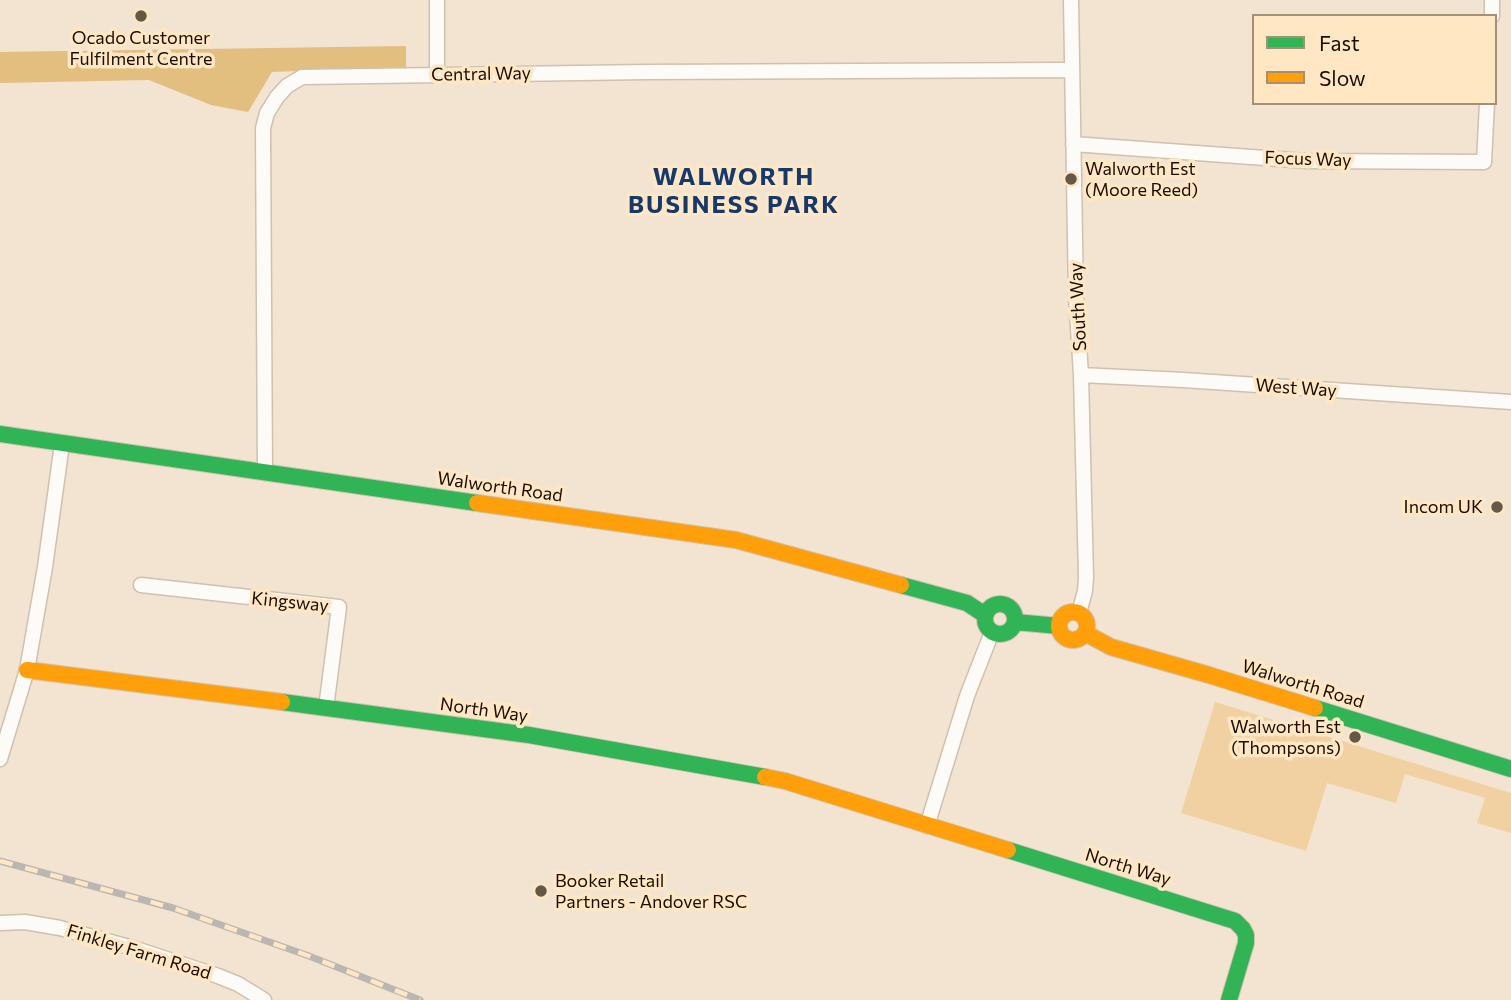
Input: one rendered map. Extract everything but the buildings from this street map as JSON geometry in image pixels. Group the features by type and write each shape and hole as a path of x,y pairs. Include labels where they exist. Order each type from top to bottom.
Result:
{"street":[{"path":"437,0 437,74"},
{"name":"South Way","path":"1070,0 1076,297 1081,374 1086,577 1079,613"},
{"name":"Central Way","path":"265,473 262,128 277,97 287,86 302,77 674,71 1072,71"},
{"name":"Focus Way","path":"1073,144 1306,160 1485,162 1487,105"},
{"name":"West Way","path":"1081,374 1511,402"},
{"name":"Walworth Road","path":"0,434 736,540 967,603 985,615 991,606 1001,604 1010,608 1015,617 1010,631 996,634 992,632"},
{"path":"0,759 27,670 62,444"},
{"name":"Kingsway","path":"141,585 339,607 326,708"},
{"path":"1059,626 1059,621 1065,614 1079,613 1087,624 1085,633"},
{"path":"927,826 967,696 992,632 985,625 985,615"},
{"name":"Walworth Road","path":"1015,622 1059,626 1060,632 1067,638 1077,639 1085,633 1111,647 1511,769"},
{"name":"North Way","path":"27,670 539,737 785,781 1235,921 1243,929 1246,943 1229,1000"},
{"name":"Finkley Farm Road","path":"4,923 25,922 60,928 133,948 218,976 238,984 264,1000"}],"shaded area":[{"path":"406,46 406,67 272,72 248,112 211,105 149,80 0,83 0,52"},
{"path":"1215,702 1511,793 1511,833 1477,823 1485,798 1405,774 1396,803 1327,783 1306,851 1181,813"}],"railway":[{"path":"0,861 173,908 309,956 420,1000"}],"traffic: fast":[{"path":"0,434 477,503"},
{"path":"901,585 967,603 985,615"},
{"path":"1000,604 1011,608 1015,619 1011,630 1000,634 989,630 985,619 989,608 1000,604"},
{"path":"1015,622 1059,626"},
{"path":"282,702 529,735 765,777"},
{"path":"1315,708 1511,769"},
{"path":"1008,850 1235,921 1243,929 1246,943 1229,1000"}],"traffic: slow":[{"path":"477,503 736,540 901,585"},
{"path":"1073,612 1083,616 1087,626 1083,636 1073,640 1063,636 1059,626 1063,616 1073,612"},
{"path":"1085,633 1111,647 1315,708"},
{"path":"27,670 282,702"},
{"path":"765,777 1008,850"}],"place":[{"name":"Ocado Customer Fulfilment Centre","path":"141,16"},
{"name":"Walworth Est (Moore Reed)","path":"1071,179"},
{"name":"Incom UK","path":"1497,507"},
{"name":"Walworth Est (Thompsons)","path":"1355,737"},
{"name":"Booker Retail Partners - Andover RSC","path":"541,891"}],"district":[{"name":"WALWORTH BUSINESS PARK","path":"734,191"}]}
